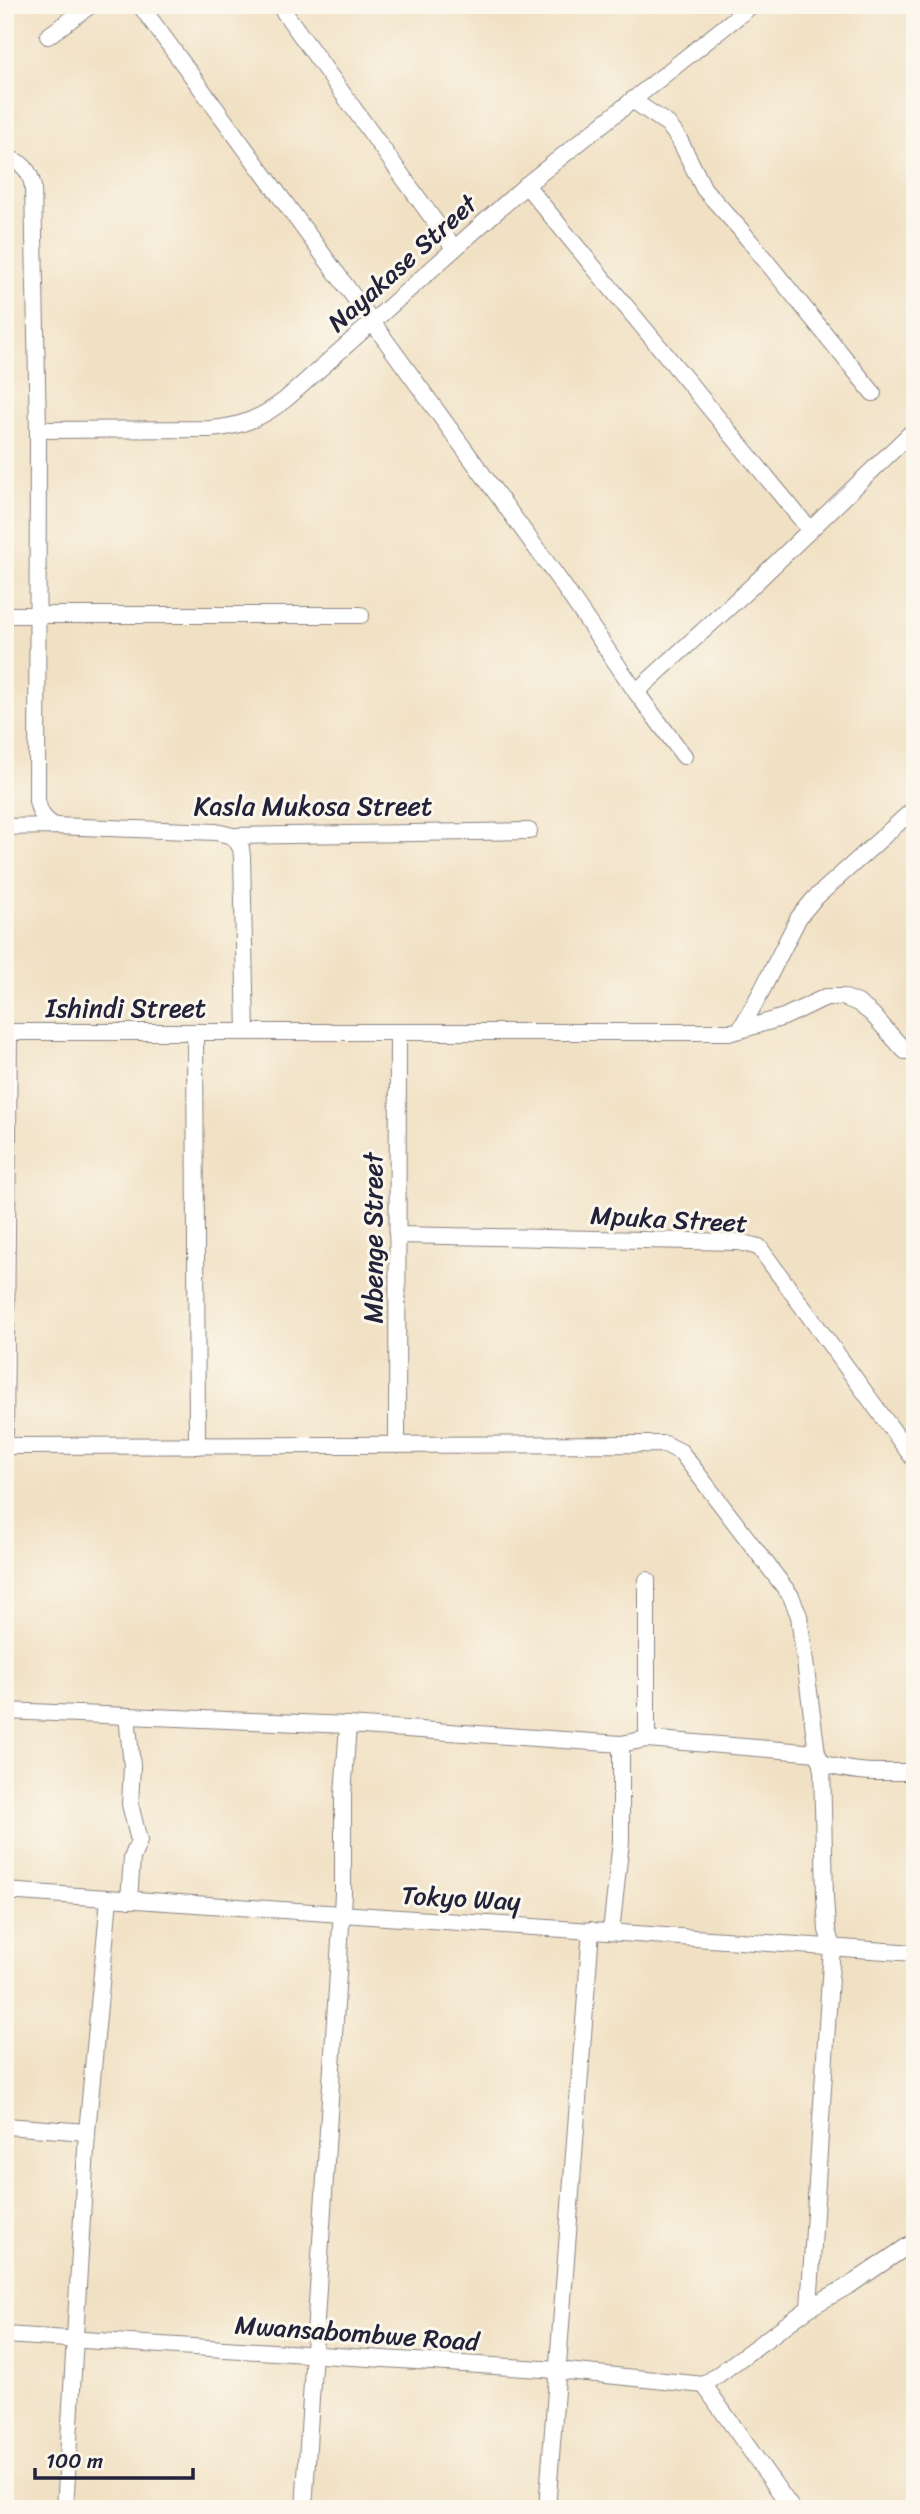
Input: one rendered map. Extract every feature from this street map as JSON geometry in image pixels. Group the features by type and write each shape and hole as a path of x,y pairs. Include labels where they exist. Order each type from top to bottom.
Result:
{"street":[{"path":"48,36 90,5"},
{"path":"140,5 373,323 684,756"},
{"path":"279,5 454,248"},
{"name":"Nayakase Street","path":"38,430 210,429 236,426 274,409 526,185 752,5"},
{"path":"632,100 668,124 679,139 704,189 740,229 873,393"},
{"path":"5,158 24,166 31,175 33,187 38,430 37,801 45,820 55,826"},
{"path":"526,185 810,530"},
{"path":"636,692 915,429"},
{"path":"5,615 361,615"},
{"path":"740,1030 799,917 814,899 915,808"},
{"name":"Kasla Mukosa Street","path":"5,827 55,826 216,832 233,836 528,831"},
{"path":"233,836 241,848 242,857 246,1032"},
{"name":"Ishindi Street","path":"7,1032 718,1032 740,1030 784,1017 826,997 843,997 858,1003 872,1014 905,1052"},
{"path":"5,1433 7,1032"},
{"path":"195,1032 197,1446"},
{"name":"Mbenge Street","path":"397,1443 398,1032"},
{"name":"Mpuka Street","path":"397,1235 739,1242 759,1247 915,1461"},
{"path":"5,1446 397,1443 665,1444 677,1448 791,1596 799,1616 819,1758 827,1930 832,1947 809,2308"},
{"path":"647,1580 647,1739"},
{"path":"5,1711 348,1725 621,1744 647,1739 819,1758 842,1770 856,1772 915,1772"},
{"path":"127,1716 132,1766 130,1804 139,1841 132,1858 129,1900"},
{"path":"304,2509 341,1915 343,1795 348,1725"},
{"path":"611,1932 621,1841 621,1744"},
{"name":"Tokyo Way","path":"5,1891 915,1953"},
{"path":"65,2509 87,2132 109,1899"},
{"path":"547,2509 591,1930"},
{"path":"5,2126 87,2132"},
{"path":"792,2509 704,2385 809,2308 915,2241"},
{"name":"Mwansabombwe Road","path":"5,2335 556,2370 704,2385"}]}
